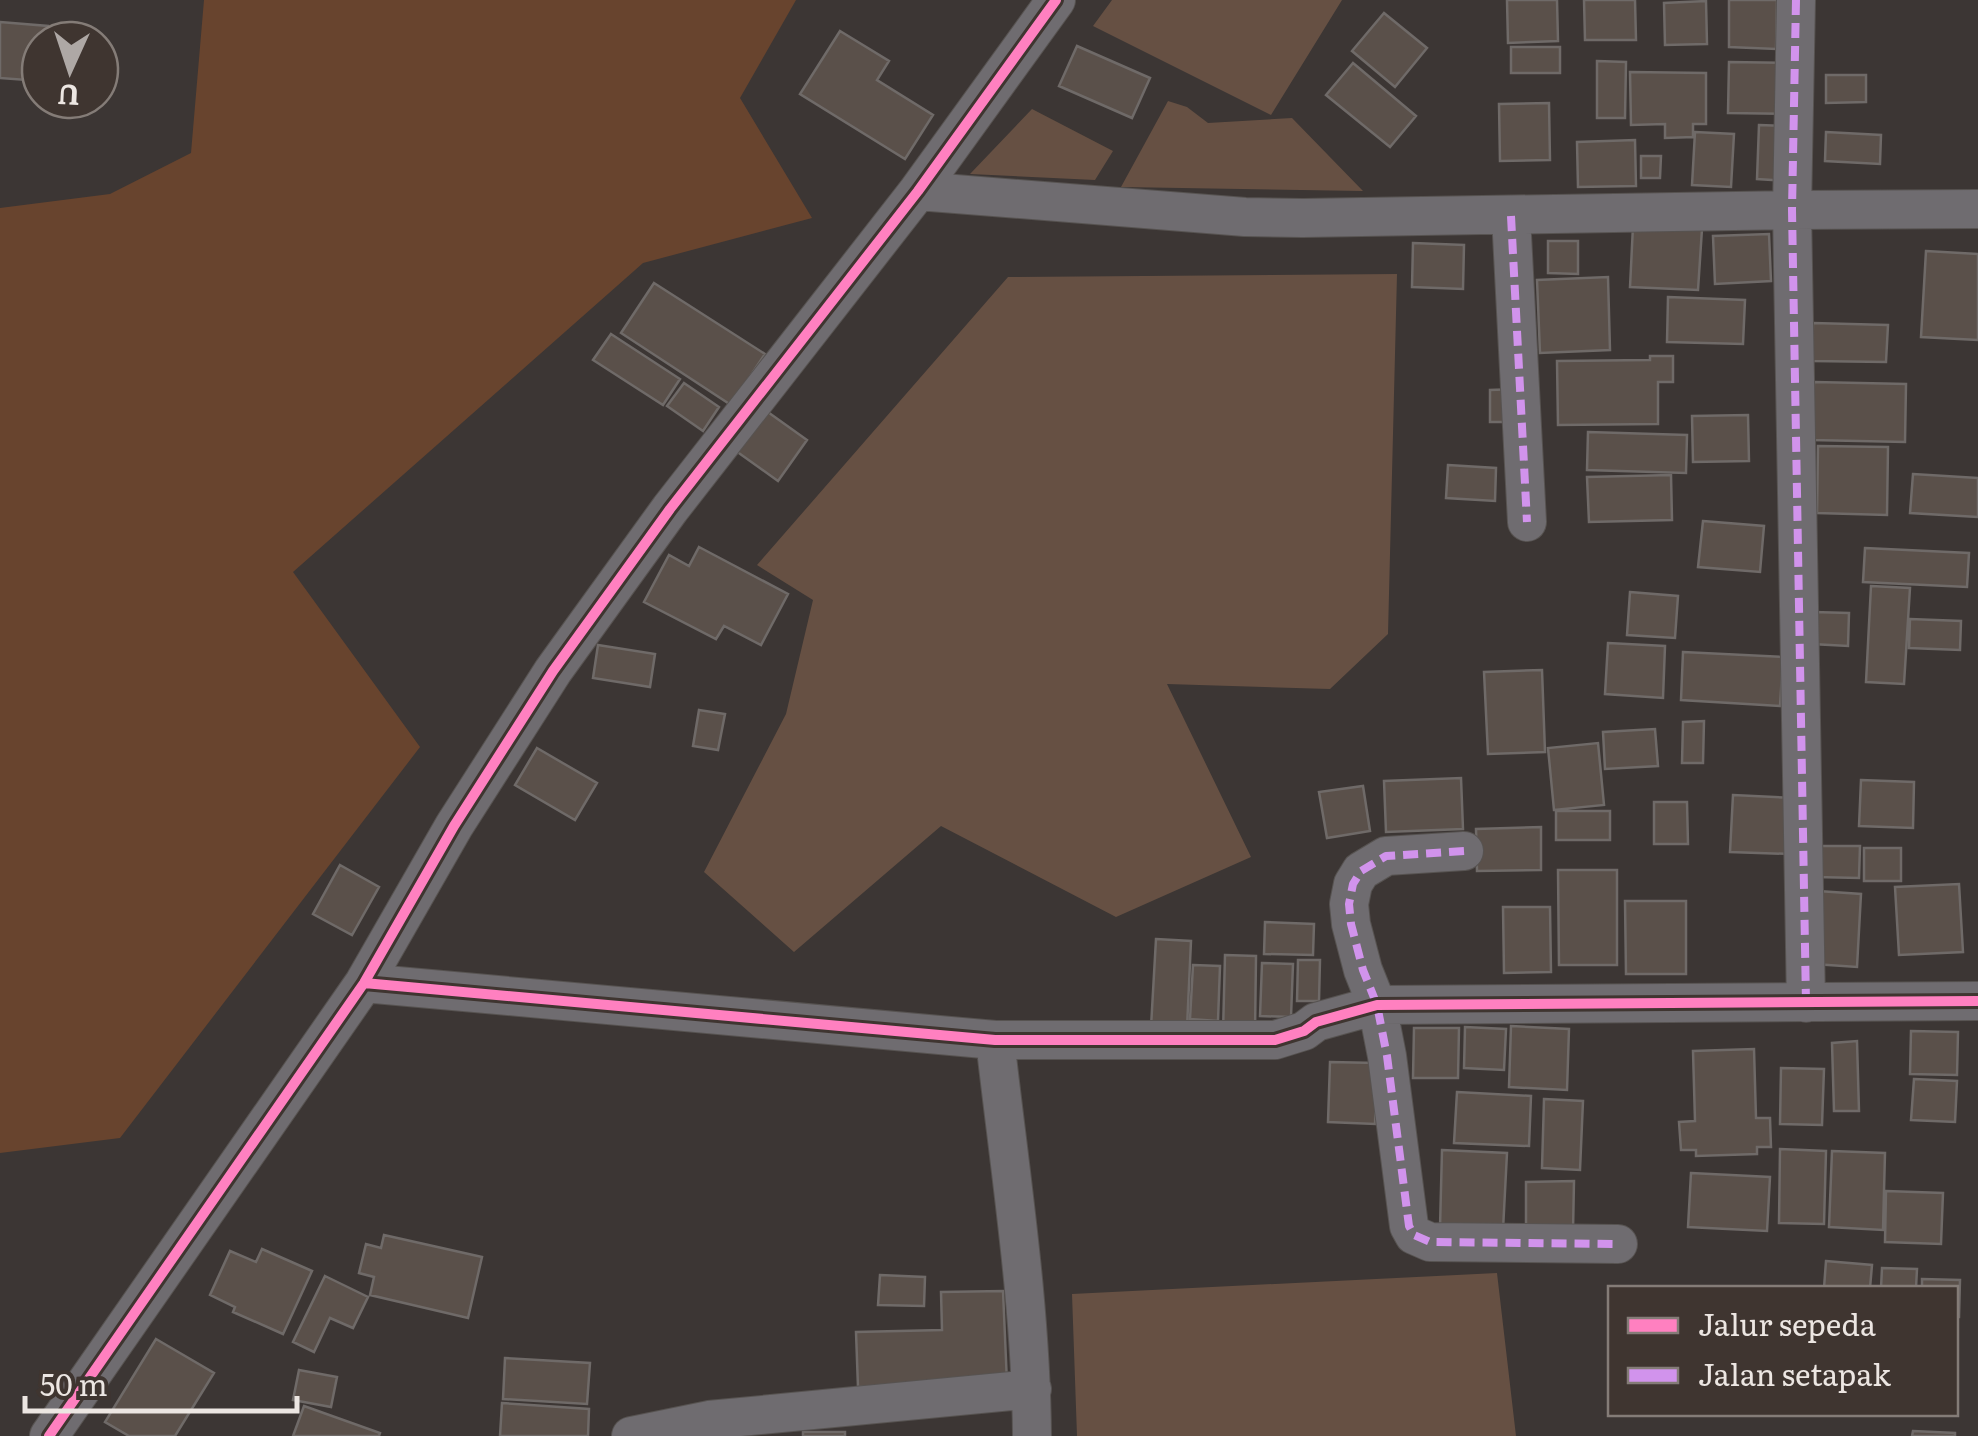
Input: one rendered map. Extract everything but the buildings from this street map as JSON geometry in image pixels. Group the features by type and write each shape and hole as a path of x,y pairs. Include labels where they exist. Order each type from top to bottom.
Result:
{"street":[{"path":"49,1436 364,982 454,826 553,671 670,509 918,191 1056,0"},
{"path":"1796,0 1792,210 1806,1002"},
{"path":"918,191 1245,217 1978,209"},
{"path":"1512,216 1528,522"},
{"path":"1464,851 1386,856 1361,871 1353,884 1349,904 1387,1056 1409,1226 1414,1235 1430,1242 1618,1244"},
{"path":"364,982 995,1040 1276,1040 1304,1031 1316,1022 1377,1005 1978,1001"},
{"path":"995,1040 1025,1298 1032,1436"},
{"path":"631,1436 709,1420 1032,1390"}],"shaded area":[{"path":"204,0 796,0 740,98 812,218 643,263 293,572 420,747 120,1138 0,1153 0,208 110,194 191,153"},
{"path":"1112,0 1342,0 1271,115 1093,26"},
{"path":"1168,101 1187,107 1208,123 1292,118 1363,191 1121,187"},
{"path":"1032,109 1113,151 1095,180 970,174"},
{"path":"1397,274 1388,634 1330,689 1167,684 1251,857 1116,917 941,826 794,952 704,872 786,714 813,600 757,565 1008,277"},
{"path":"1497,1273 1516,1436 1077,1436 1072,1294"}],"marked path":[{"path":"1796,0 1792,210 1806,1003"},
{"path":"1511,216 1527,522"},
{"path":"1464,851 1386,856 1361,871 1353,884 1349,904 1387,1056 1409,1226 1414,1235 1430,1242 1618,1244"}],"cycle path":[{"path":"49,1436 364,983 454,826 553,671 670,509 918,191 1056,0"},
{"path":"364,983 995,1040 1275,1040 1304,1031 1316,1022 1377,1005 1978,1001"}]}
